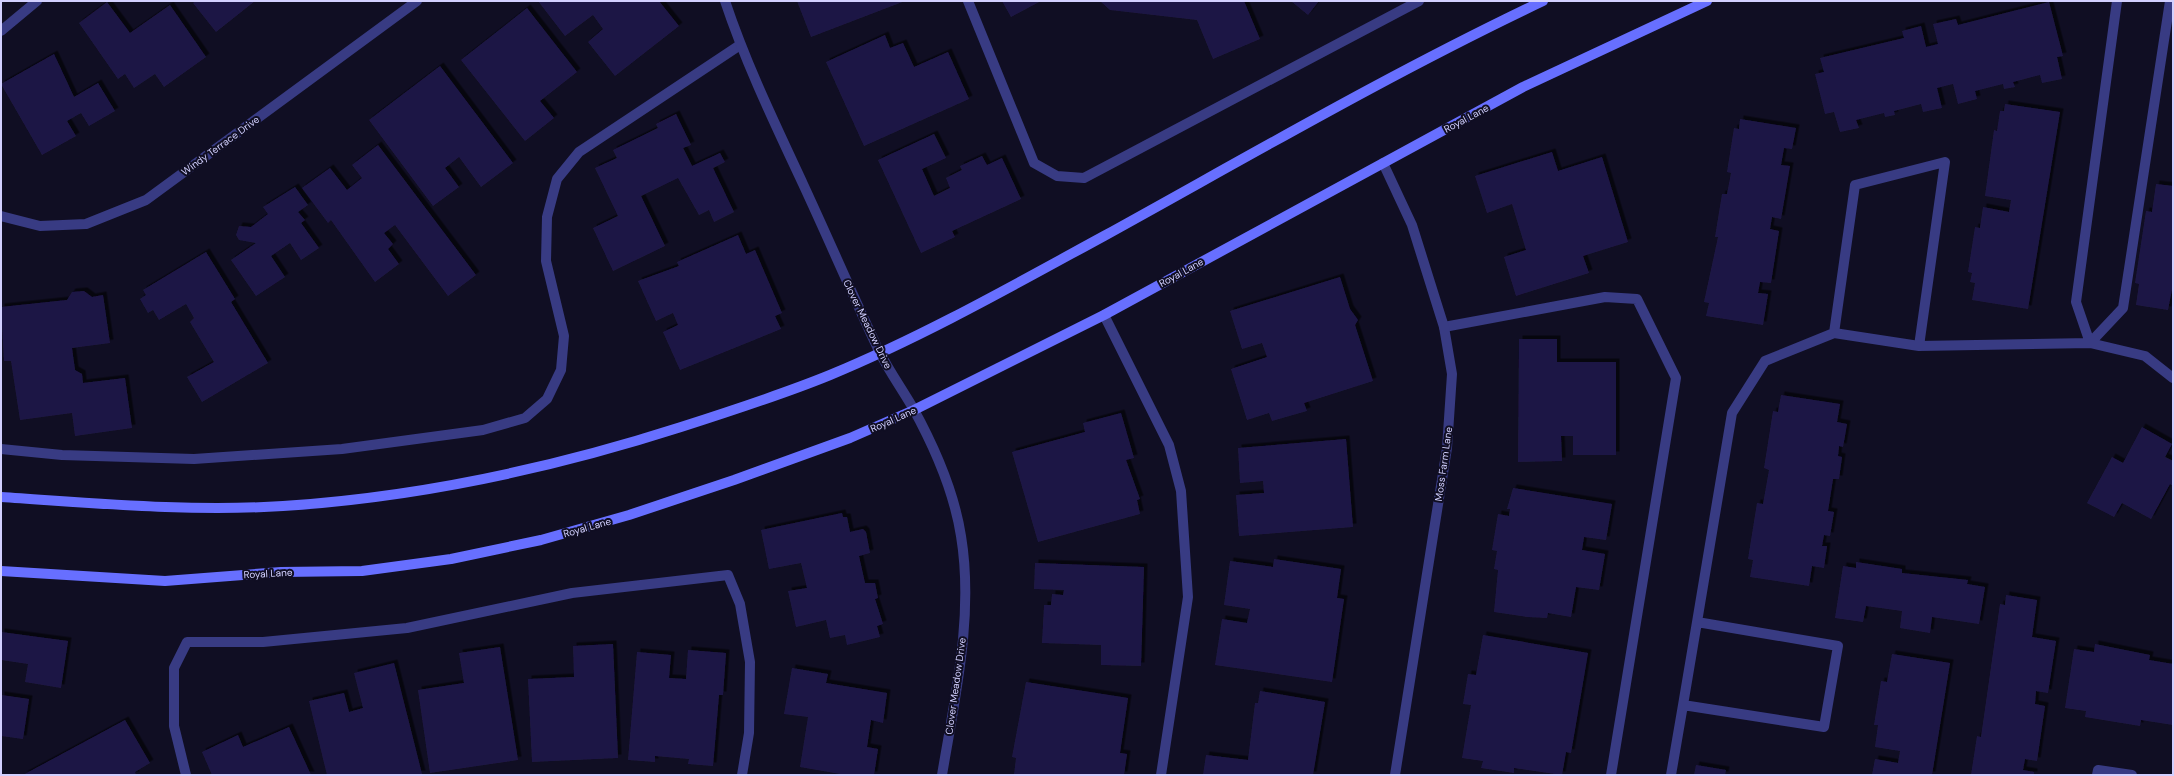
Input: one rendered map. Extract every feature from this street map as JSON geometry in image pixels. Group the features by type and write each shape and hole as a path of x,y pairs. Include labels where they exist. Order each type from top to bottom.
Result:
{"main road":[{"path":"1,497 157,507 283,506 432,490 513,474 609,450 756,403 832,374 880,352 1017,283 1352,99 1543,1"},
{"name":"Royal Lane","path":"1,571 165,581 281,572 362,571 451,559 541,540 629,515 850,438 914,410 1104,314 1382,162 1523,87 1707,1"}],"street":[{"path":"1,31 37,1"},
{"name":"Windy Terrace Drive","path":"1,216 40,226 86,224 146,200 417,1"},
{"name":"Clover Meadow Drive","path":"725,1 740,45 880,352 914,410 935,453 955,505 962,538 966,587 962,652 942,775"},
{"path":"968,1 1034,163 1057,176 1084,178 1419,1"},
{"path":"2090,344 2076,302 2117,1"},
{"path":"2090,344 2123,308 2170,1"},
{"path":"1,449 62,455 194,459 342,449 483,430 525,418 547,399 560,370 564,336 546,261 547,217 557,179 579,152 740,45"},
{"name":"Moss Farm Lane","path":"1382,162 1412,225 1444,327 1452,374 1447,448 1395,775"},
{"path":"1834,333 1855,185 1945,162 1919,346"},
{"path":"1444,327 1605,297 1637,299 1676,378 1611,775"},
{"path":"1104,314 1169,445 1181,491 1188,598 1161,775"},
{"path":"1672,775 1732,413 1765,361 1834,333 1919,346 2090,344 2145,356 2173,378"},
{"path":"186,775 174,726 174,668 187,642 264,642 407,628 572,593 728,575 740,604 750,662 749,733 742,775"},
{"path":"1683,705 1824,727 1838,646 1697,622"},
{"path":"2097,775 2098,770 2132,775"}],"building":[{"path":"196,1 255,1 216,32 193,3"},
{"path":"538,1 659,1 679,26 615,76 588,42 603,29 593,15 565,36"},
{"path":"797,1 905,1 811,37"},
{"path":"1002,1 1041,1 1011,17"},
{"path":"1100,1 1244,1 1260,39 1213,59 1197,20 1110,10"},
{"path":"1291,1 1319,1 1308,15"},
{"path":"107,2 130,33 170,5 206,57 164,87 155,74 134,88 125,74 118,79 79,23"},
{"path":"2049,2 2063,56 2057,57 2062,79 2042,83 2040,75 2013,82 2015,87 2004,89 2003,84 1975,91 1977,99 1958,104 1953,84 1937,88 1942,108 1923,112 1921,104 1894,111 1895,115 1885,117 1884,113 1856,120 1859,128 1840,132 1834,112 1825,114 1815,74 1824,72 1820,58 1904,38 1902,31 1921,26 1926,47 1938,44 1933,24 1956,19 1958,25"},
{"path":"527,8 577,72 540,101 554,118 525,141 461,60"},
{"path":"885,35 890,48 903,43 914,67 948,52 969,99 864,146 826,62"},
{"path":"54,54 74,97 98,83 115,111 89,126 81,113 67,121 76,136 42,155 1,84"},
{"path":"440,66 513,163 481,187 459,157 445,168 459,187 433,206 369,120"},
{"path":"2005,104 2060,112 2028,309 1972,300 1975,283 1970,282 1972,273 1968,272 1975,227 1980,228 1983,207 2009,212 2011,200 1985,196 1994,130 1997,131 2000,111 2004,111"},
{"path":"676,114 691,145 683,148 692,166 720,153 725,162 713,168 734,212 714,222 709,210 699,215 678,178 641,196 665,246 613,271 593,228 618,216 595,168 617,158 613,150 658,128 656,124"},
{"path":"1740,119 1796,128 1792,149 1784,148 1781,165 1790,166 1781,219 1772,217 1770,229 1779,231 1771,283 1760,282 1758,293 1768,294 1763,325 1706,316 1709,303 1704,302 1718,237 1715,237 1722,194 1727,194 1731,173 1727,172 1734,128 1739,129"},
{"path":"934,134 946,158 922,169 934,196 950,188 946,178 962,170 960,166 982,156 987,165 1002,158 1021,199 952,231 955,237 921,253 878,160"},
{"path":"378,145 476,275 448,296 395,225 384,233 393,244 388,249 399,264 375,282 331,220 328,223 302,188 330,168 347,190 362,178 352,165"},
{"path":"1552,152 1558,171 1602,157 1628,242 1583,256 1589,273 1516,296 1504,257 1526,250 1512,204 1487,213 1475,176"},
{"path":"2156,184 2173,186 2173,284 2168,310 2136,305 2139,284 2135,283 2146,211 2152,212"},
{"path":"295,187 308,205 298,212 305,220 301,223 319,248 301,260 290,243 271,256 285,277 256,296 231,260 256,243 239,240 236,235 239,226 251,227 268,214 263,207"},
{"path":"738,235 746,254 755,250 782,313 775,316 781,329 680,370 663,332 678,325 673,313 656,321 638,281 679,266 677,262"},
{"path":"206,252 235,299 231,302 268,363 202,402 187,377 214,362 190,322 194,318 186,304 159,320 153,310 148,313 140,299 146,295 143,290"},
{"path":"1340,277 1350,309 1358,320 1355,325 1373,381 1304,403 1307,411 1272,421 1269,413 1247,420 1231,369 1267,357 1262,343 1242,349 1230,311"},
{"path":"84,291 92,297 103,295 110,343 72,348 75,370 82,374 83,383 125,378 132,428 75,436 72,413 20,420 11,361 4,361 1,307 67,300 72,292"},
{"path":"1519,339 1557,339 1557,362 1616,362 1616,455 1573,455 1573,436 1561,436 1562,461 1518,462"},
{"path":"1781,395 1840,404 1837,422 1847,424 1843,447 1839,446 1838,456 1842,457 1839,479 1833,479 1828,511 1834,512 1830,536 1824,535 1822,546 1827,546 1824,568 1812,566 1809,586 1750,577 1753,560 1748,559 1757,503 1763,504 1769,470 1764,468 1773,411 1778,412"},
{"path":"1121,413 1134,458 1126,460 1140,499 1137,500 1140,514 1038,542 1012,452 1085,432 1083,423"},
{"path":"2142,427 2172,444 2165,457 2173,461 2173,486 2170,484 2151,519 2122,503 2114,517 2087,503 2112,457 2123,463"},
{"path":"1346,439 1353,527 1239,536 1236,495 1264,493 1263,481 1240,483 1238,448"},
{"path":"1513,488 1612,504 1606,540 1584,537 1582,550 1605,554 1599,590 1576,587 1571,617 1548,613 1547,618 1527,617 1494,612 1498,570 1494,569 1497,551 1492,550 1498,514 1509,516 1510,509 1507,509"},
{"path":"842,513 843,517 847,517 850,532 863,529 866,532 870,553 859,556 865,583 875,583 878,598 875,599 883,624 877,626 880,637 847,645 845,635 830,638 826,620 796,627 788,591 807,588 801,563 769,569 761,530"},
{"path":"1274,559 1341,569 1337,598 1344,599 1332,682 1215,665 1222,619 1247,623 1250,609 1224,605 1230,561 1273,567"},
{"path":"1856,562 1902,569 1902,573 1968,580 1967,584 1985,587 1979,624 1932,617 1930,633 1900,628 1902,611 1866,606 1863,622 1835,618 1843,566 1856,568"},
{"path":"1035,563 1144,567 1141,666 1101,665 1101,645 1042,643 1044,605 1051,605 1052,594 1063,595 1064,590 1034,589"},
{"path":"2006,595 2037,600 2032,637 2056,641 2048,693 2036,691 2035,704 2045,706 2037,761 2025,759 2023,770 2034,772 2034,775 1971,775 1977,736 1981,737 2000,604 2005,605"},
{"path":"1,632 68,641 61,688 25,682 28,664 1,660"},
{"path":"1483,635 1588,653 1571,753 1566,752 1562,775 1514,768 1514,773 1481,768 1483,761 1462,758 1471,705 1463,704 1468,674 1476,675"},
{"path":"613,644 618,758 532,762 528,679 574,677 573,646"},
{"path":"2095,644 2150,655 2149,660 2173,664 2173,725 2141,720 2140,726 2085,717 2086,711 2065,708 2074,649 2094,652"},
{"path":"500,647 518,760 430,773 418,690 464,683 459,653"},
{"path":"688,650 726,653 723,695 719,695 713,766 688,764 689,759 655,756 655,762 628,760 637,652 671,655 669,678 686,679"},
{"path":"1892,654 1950,663 1932,775 1872,775 1875,759 1898,763 1900,751 1875,747 1878,725 1874,725 1881,681 1887,682"},
{"path":"394,663 422,774 327,775 309,701 344,693 349,712 363,708 354,673"},
{"path":"792,668 828,674 826,683 887,693 883,723 871,720 867,747 878,749 874,775 846,775 800,767 808,717 784,714"},
{"path":"1026,682 1128,698 1120,753 1127,754 1124,775 1014,775 1016,758 1012,757"},
{"path":"1260,691 1325,702 1313,775 1203,775 1206,755 1248,760 1255,703 1258,703"},
{"path":"1,695 29,699 23,739 1,736"},
{"path":"125,720 150,763 135,772 136,775 23,775"},
{"path":"289,727 311,775 212,775 202,752 238,735 243,747"},
{"path":"1696,765 1726,770 1725,775 1694,775"}]}
